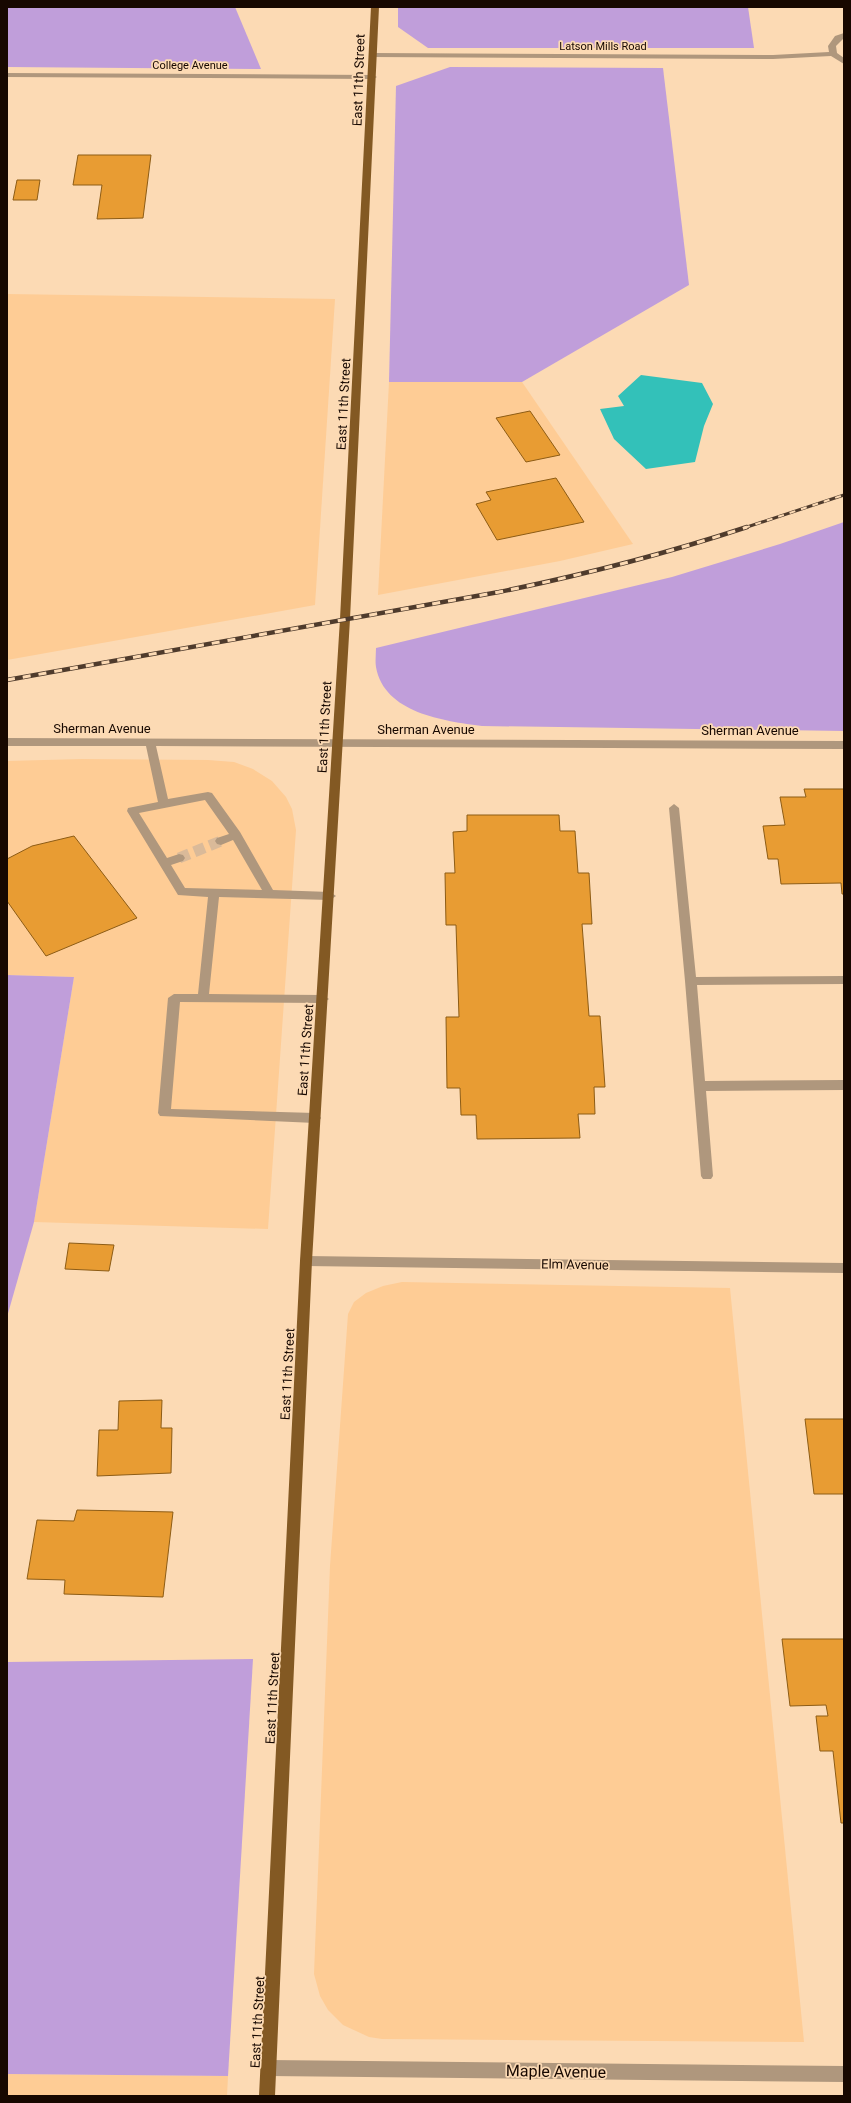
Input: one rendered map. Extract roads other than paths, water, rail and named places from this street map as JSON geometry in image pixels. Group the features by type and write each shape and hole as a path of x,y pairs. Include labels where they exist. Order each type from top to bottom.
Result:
{"main road":[{"name":"East 11th Street","path":"267,2096 306,1261 330,896 337,743 350,540 375,7"}],"street":[{"path":"844,35 832,43 833,54 844,62"},
{"name":"Latson Mills Road","path":"373,55 773,57 833,54"},
{"name":"College Avenue","path":"7,75 372,77"},
{"name":"Sherman Avenue","path":"7,742 844,745"},
{"path":"150,742 164,804"},
{"path":"270,894 236,835 208,796 132,811 182,892 330,896"},
{"path":"674,808 691,981 707,1176"},
{"path":"221,841 236,835"},
{"path":"164,863 179,858"},
{"path":"203,998 214,893"},
{"path":"691,981 844,980"},
{"path":"315,1118 164,1113 174,998 323,999"},
{"path":"700,1086 844,1085"},
{"name":"Elm Avenue","path":"306,1261 844,1268"},
{"name":"Maple Avenue","path":"269,2068 844,2074"}],"water":[{"path":"641,375 702,383 713,404 704,426 695,462 646,469 614,439 600,409 624,406 618,396"}],"tunnel":[{"path":"179,858 221,841"}],"railway":[{"path":"744,528 844,495"},
{"path":"7,680 499,592 624,563 747,527"}]}
